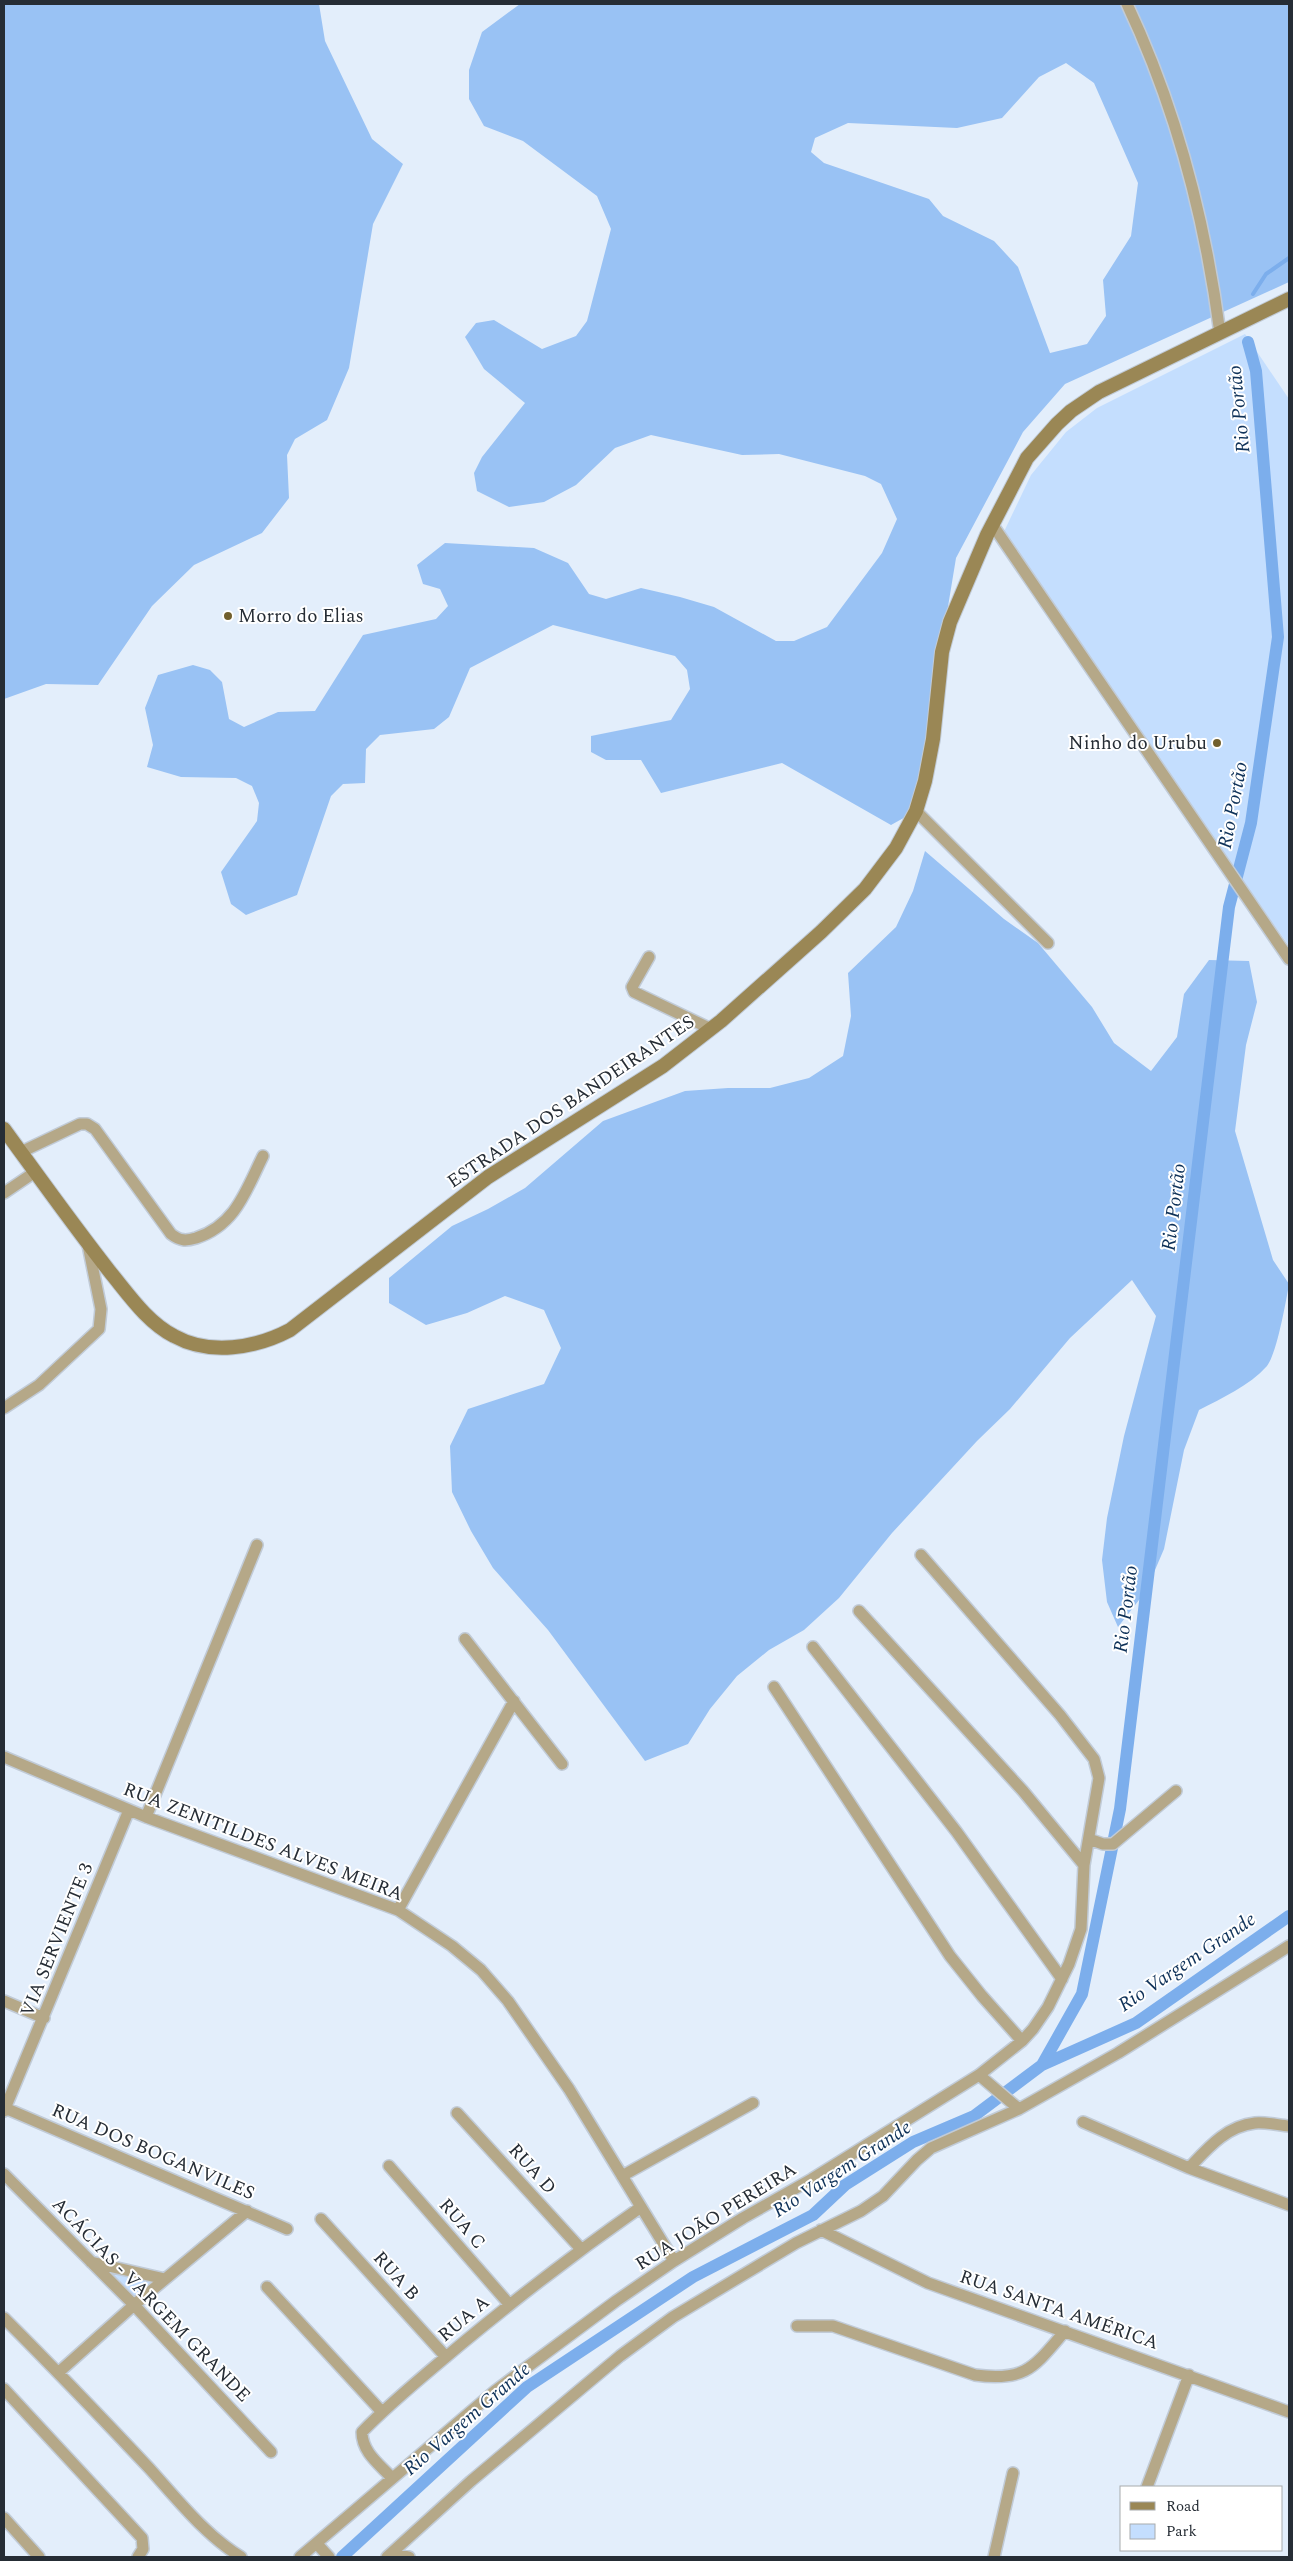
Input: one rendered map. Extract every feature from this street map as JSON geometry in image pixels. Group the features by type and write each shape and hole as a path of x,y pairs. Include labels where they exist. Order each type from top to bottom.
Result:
{"main road":[{"name":"ESTRADA DOS BANDEIRANTES","path":"4,1129 88,1245 134,1302 173,1336 188,1342 207,1346 261,1343 290,1330 488,1178 648,1076 711,1029 821,932 865,889 892,855 916,811 925,781 933,739 942,652 950,622 992,524 1027,458 1071,411 1116,382 1289,299"}],"street":[{"path":"1127,4 1181,140 1200,213 1220,332"},
{"path":"992,524 1289,958"},
{"path":"916,811 1048,943"},
{"path":"649,957 632,987 638,994 711,1029"},
{"path":"21,1152 80,1124 87,1124 95,1129 165,1226 178,1239 186,1241 203,1236 226,1222 238,1206 263,1156"},
{"path":"4,1192 35,1172"},
{"path":"4,1408 39,1385 99,1329 101,1309 88,1245"},
{"path":"146,1817 257,1545"},
{"name":"RUA JOÃO PEREIRA","path":"300,2557 391,2477 548,2350 674,2261 979,2075 1022,2041 1038,2022 1062,1979 1082,1929 1085,1869 1099,1778 1094,1759 1060,1715 921,1556"},
{"path":"859,1611 1023,1792 1085,1869"},
{"path":"465,1639 562,1764"},
{"path":"813,1647 956,1831 1062,1979"},
{"path":"774,1687 950,1956 1022,2041"},
{"path":"398,1910 514,1700"},
{"name":"RUA ZENITILDES ALVES MEIRA","path":"4,1757 146,1817 398,1910 452,1946 481,1970 508,2001 570,2090 674,2261"},
{"path":"1089,1839 1103,1844 1113,1844 1176,1791"},
{"name":"VIA SERVIENTE 3","path":"4,2109 7,2092 44,2018 130,1810"},
{"path":"390,2555 470,2481 620,2356 674,2317 884,2196 916,2160 932,2148 1019,2109 1159,2028 1289,1946"},
{"path":"4,2002 44,2018"},
{"path":"979,2075 1019,2109"},
{"path":"622,2176 753,2103"},
{"name":"RUA DOS BOGANVILES","path":"4,2109 287,2229"},
{"name":"RUA D","path":"457,2113 581,2249"},
{"path":"1083,2122 1189,2168 1289,2205"},
{"path":"1189,2168 1212,2144 1236,2128 1255,2123 1289,2126"},
{"name":"RUA C","path":"389,2166 509,2304"},
{"name":"ACÁCIAS - VARGEM GRANDE","path":"4,2174 134,2305 272,2452"},
{"name":"RUA A","path":"391,2477 366,2451 362,2442 362,2432 382,2412 509,2304 581,2249 641,2207"},
{"path":"59,2372 134,2305 248,2211"},
{"name":"RUA B","path":"321,2219 446,2357"},
{"name":"RUA SANTA AMÉRICA","path":"822,2230 928,2283 1289,2412"},
{"path":"91,2262 165,2279"},
{"path":"267,2286 382,2412"},
{"path":"4,2318 59,2372 193,2515 227,2548 241,2557"},
{"path":"797,2326 833,2326 974,2375 995,2378 1018,2375 1036,2364 1065,2331"},
{"path":"1147,2486 1188,2375"},
{"path":"4,2389 142,2538 143,2549 138,2557"},
{"path":"994,2557 1013,2473"},
{"path":"4,2518 39,2557"},
{"path":"317,2544 329,2557"},
{"path":"390,2555 409,2557"}],"green space":[{"name":"Ninho do Urubu","path":"1245,334 1289,399 1289,946 1000,540 1031,475 1066,432 1097,408"},
{"path":"108,2270 158,2281 137,2299"}],"shaded area":[{"path":"4,4 319,4 325,41 372,139 403,164 373,224 349,368 327,420 295,439 287,455 289,498 262,533 194,565 152,606 98,685 46,684 4,699"},
{"path":"520,4 1289,4 1289,282 1065,384 1023,432 956,558 918,789 909,815 891,825 782,763 661,793 641,760 606,760 591,752 591,736 671,720 690,689 687,670 675,656 553,625 470,668 449,717 434,729 380,735 366,749 365,783 343,784 331,796 297,895 246,915 231,904 221,872 257,821 259,803 252,786 236,778 181,777 147,767 153,745 145,708 158,675 193,665 210,670 222,682 229,719 244,727 278,712 315,711 363,635 436,619 448,606 440,589 423,584 417,565 445,543 534,548 568,563 589,594 606,599 641,588 714,607 776,641 794,641 827,627 882,553 897,519 881,484 865,476 779,454 742,455 651,435 615,448 576,485 544,502 509,507 477,491 474,473 482,457 525,403 484,369 465,337 476,323 494,320 542,349 576,336 587,321 611,229 597,196 523,141 484,126 469,99 469,70 482,32","holes":["1066,63 1094,83 1138,183 1131,236 1103,280 1106,316 1087,344 1050,353 1018,267 994,241 943,216 929,199 824,163 811,152 815,138 848,123 957,128 1002,118 1039,77"]},
{"path":"925,851 1004,919 1038,943 1092,1007 1114,1043 1151,1071 1177,1037 1184,994 1209,960 1249,961 1257,1002 1246,1045 1235,1131 1273,1260 1289,1284 1281,1326 1274,1350 1267,1366 1252,1380 1199,1410 1184,1450 1164,1549 1146,1591 1118,1627 1107,1602 1102,1560 1107,1518 1124,1436 1156,1316 1132,1280 1070,1338 1010,1409 977,1441 892,1533 839,1598 804,1630 769,1650 737,1676 710,1709 688,1744 645,1761 548,1630 493,1568 471,1531 452,1492 450,1446 468,1409 544,1384 561,1348 544,1310 505,1296 467,1313 426,1325 389,1303 389,1278 452,1226 488,1209 525,1188 603,1121 685,1091 770,1088 809,1078 843,1056 851,1016 848,973 896,927 913,891"}],"waterway":[{"name":"Rio Portão","path":"1253,294 1266,274 1289,258"},
{"name":"Rio Portão","path":"1042,2065 1082,1994 1120,1809 1229,907 1251,823 1278,637 1256,371 1248,342"},
{"name":"Rio Vargem Grande","path":"342,2557 527,2387 693,2277 813,2215 845,2185 913,2142 974,2116 1042,2065 1136,2023 1289,1916"}],"place":[{"name":"Morro do Elias","path":"228,616"},
{"name":"Ninho do Urubu","path":"1217,743"}]}
